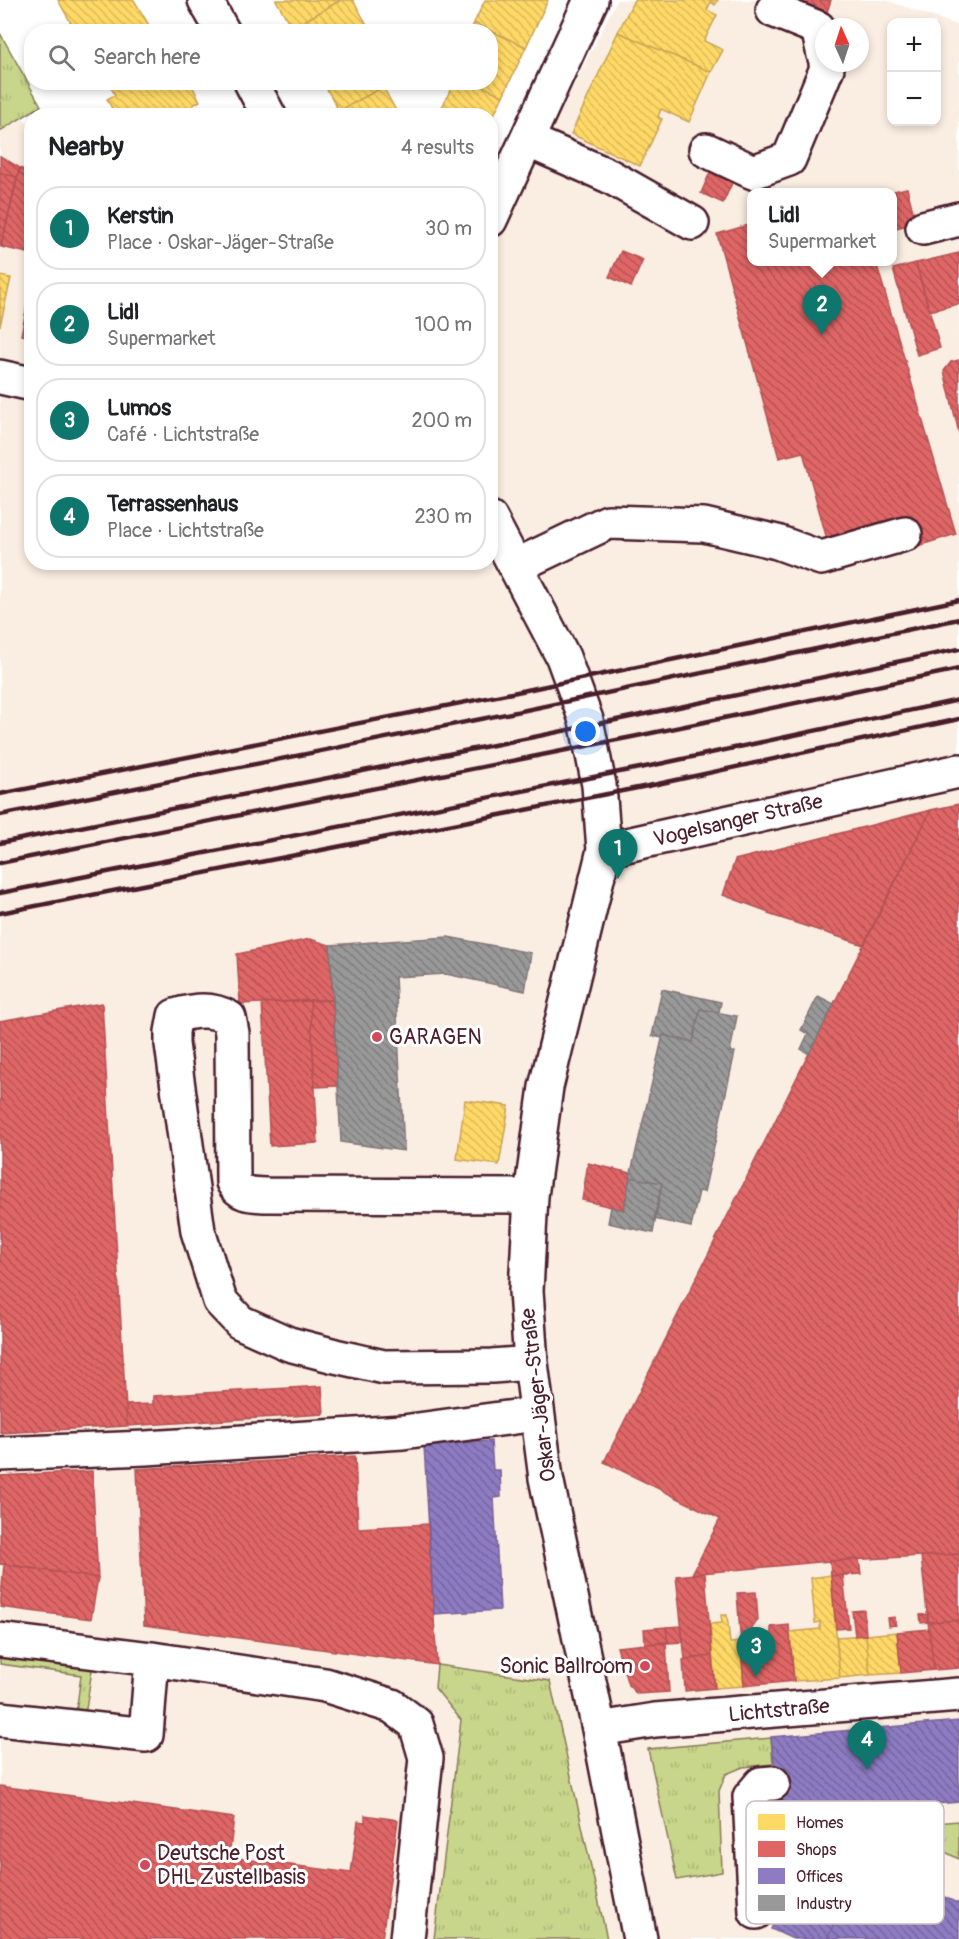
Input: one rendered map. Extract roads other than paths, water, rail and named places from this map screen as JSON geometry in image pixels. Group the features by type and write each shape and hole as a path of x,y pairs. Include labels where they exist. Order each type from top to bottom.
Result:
{"street":[{"path":"205,0 218,24"},
{"path":"498,202 591,0"},
{"path":"773,10 815,27"},
{"path":"706,150 753,172 789,159 825,72"},
{"path":"255,90 265,108"},
{"path":"526,140 609,176 692,223"},
{"path":"923,228 959,219"},
{"path":"0,377 24,382"},
{"path":"516,566 608,522 704,525 777,542 821,558 905,534"},
{"path":"498,534 563,657 586,720 599,785 604,850"},
{"name":"Vogelsanger Straße","path":"604,850 959,771"},
{"name":"Oskar-Jäger-Straße","path":"604,850 546,1087 531,1196 526,1291 531,1363 546,1478 640,1939"},
{"path":"531,1196 267,1195 246,1194 238,1190 234,1182 232,1033 229,1018 218,1012 204,1011 187,1012 175,1016 172,1044 198,1231 220,1301 240,1322 289,1344 384,1367 492,1366 531,1363"},
{"path":"0,1454 146,1448 403,1432 537,1414"},
{"path":"0,1640 152,1659 326,1685 392,1706 416,1724 426,1758 407,1939"},
{"path":"0,1719 146,1736 152,1659"},
{"name":"Lichtstraße","path":"599,1729 655,1720 959,1695"},
{"path":"750,1801 750,1797 761,1784 773,1783"}],"railway":[{"path":"0,794 517,692 959,600"},
{"path":"0,815 526,710 959,619"},
{"path":"0,843 534,737 959,649"},
{"path":"0,863 642,735 959,669"},
{"path":"0,893 650,766 959,700"},
{"path":"0,913 653,785 959,719"}],"place":[{"name":"Lidl","path":"822,335"},
{"name":"Kerstin","path":"618,879"},
{"name":"GARAGEN","path":"377,1037"},
{"name":"Sonic Ballroom","path":"645,1666"},
{"name":"Lumos","path":"756,1677"},
{"name":"Terrassenhaus","path":"867,1770"},
{"name":"Deutsche Post DHL Zustellbasis","path":"145,1865"}]}
